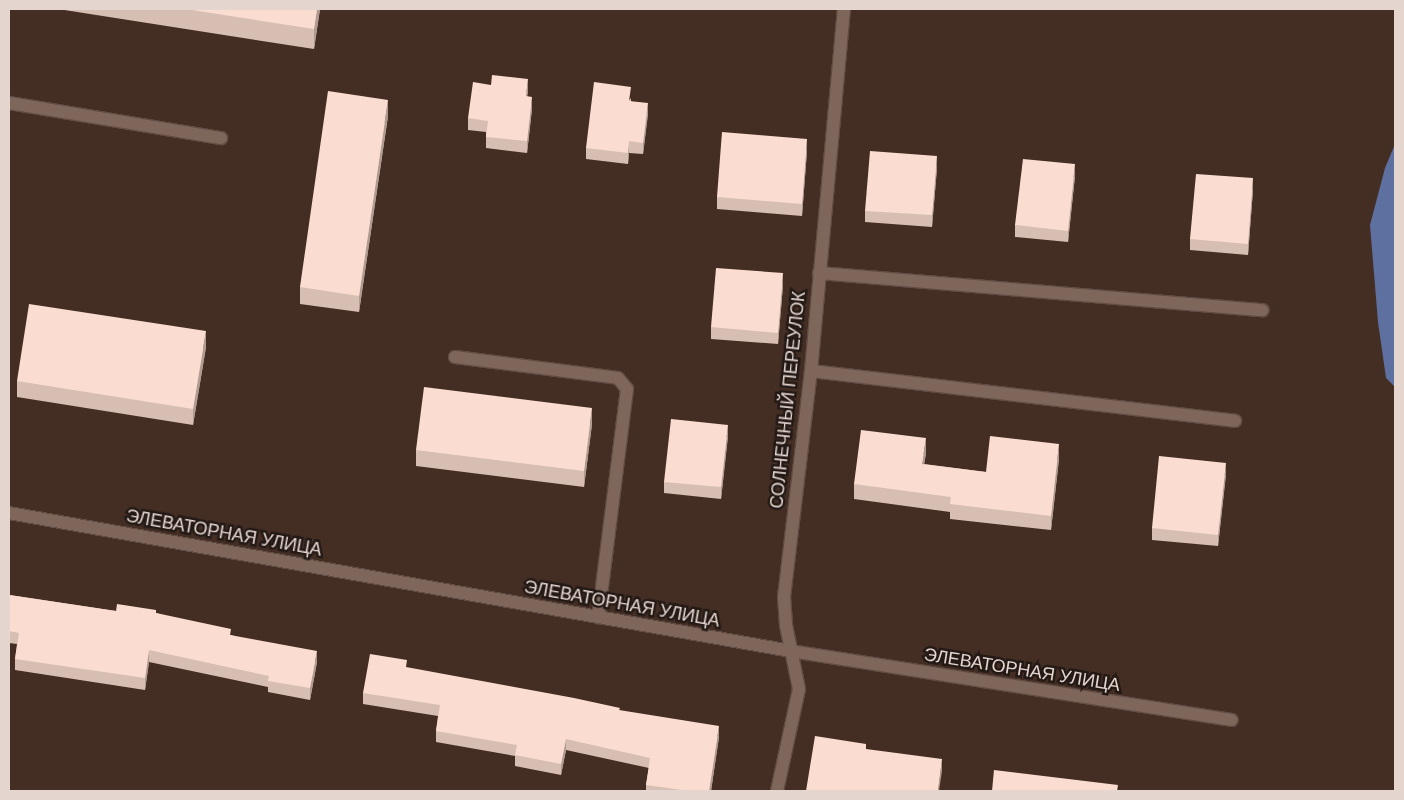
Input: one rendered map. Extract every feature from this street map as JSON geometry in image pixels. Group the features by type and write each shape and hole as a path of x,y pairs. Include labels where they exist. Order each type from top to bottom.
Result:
{"street":[{"name":"СОЛНЕЧНЫЙ ПЕРЕУЛОК","path":"778,791 799,689 786,625 784,597 811,370 844,9"},
{"path":"9,103 221,138"},
{"path":"819,273 1262,310"},
{"path":"455,357 618,378 628,389 598,617"},
{"path":"811,370 1235,421"},
{"name":"ЭЛЕВАТОРНАЯ УЛИЦА","path":"9,513 791,651 1232,720"}],"water":[{"path":"1395,144 1395,387 1386,378 1378,322 1370,225 1385,168"}],"building":[{"path":"186,9 317,9 314,29"},
{"path":"492,75 528,79 526,96 532,97 527,141 486,137 488,121 468,118 473,82 491,85"},
{"path":"594,82 631,87 629,101 648,103 643,143 629,141 628,153 586,148"},
{"path":"328,91 388,100 359,296 300,287"},
{"path":"722,132 807,139 802,204 717,197"},
{"path":"870,151 937,156 932,215 865,211"},
{"path":"1023,159 1075,164 1068,231 1015,225"},
{"path":"1196,174 1253,178 1248,244 1190,239"},
{"path":"716,268 783,273 778,333 711,327"},
{"path":"29,304 206,331 193,409 17,381"},
{"path":"424,387 592,408 584,471 416,450"},
{"path":"671,419 728,425 721,487 664,482"},
{"path":"861,430 926,438 922,464 986,472 990,436 1059,444 1051,516 950,504 951,497 854,484"},
{"path":"1159,456 1226,463 1218,535 1152,528"},
{"path":"9,595 116,611 117,604 156,610 156,613 231,629 230,635 317,651 310,688 268,681 269,676 149,650 145,678 15,659 19,633 9,631"},
{"path":"370,654 407,660 406,667 574,698 620,708 619,710 719,726 709,791 689,791 646,785 650,758 566,739 561,764 515,755 517,745 436,731 440,705 363,693"},
{"path":"815,736 866,744 866,749 942,759 938,791 806,791"},
{"path":"994,770 1118,785 1117,791 992,791"}]}
